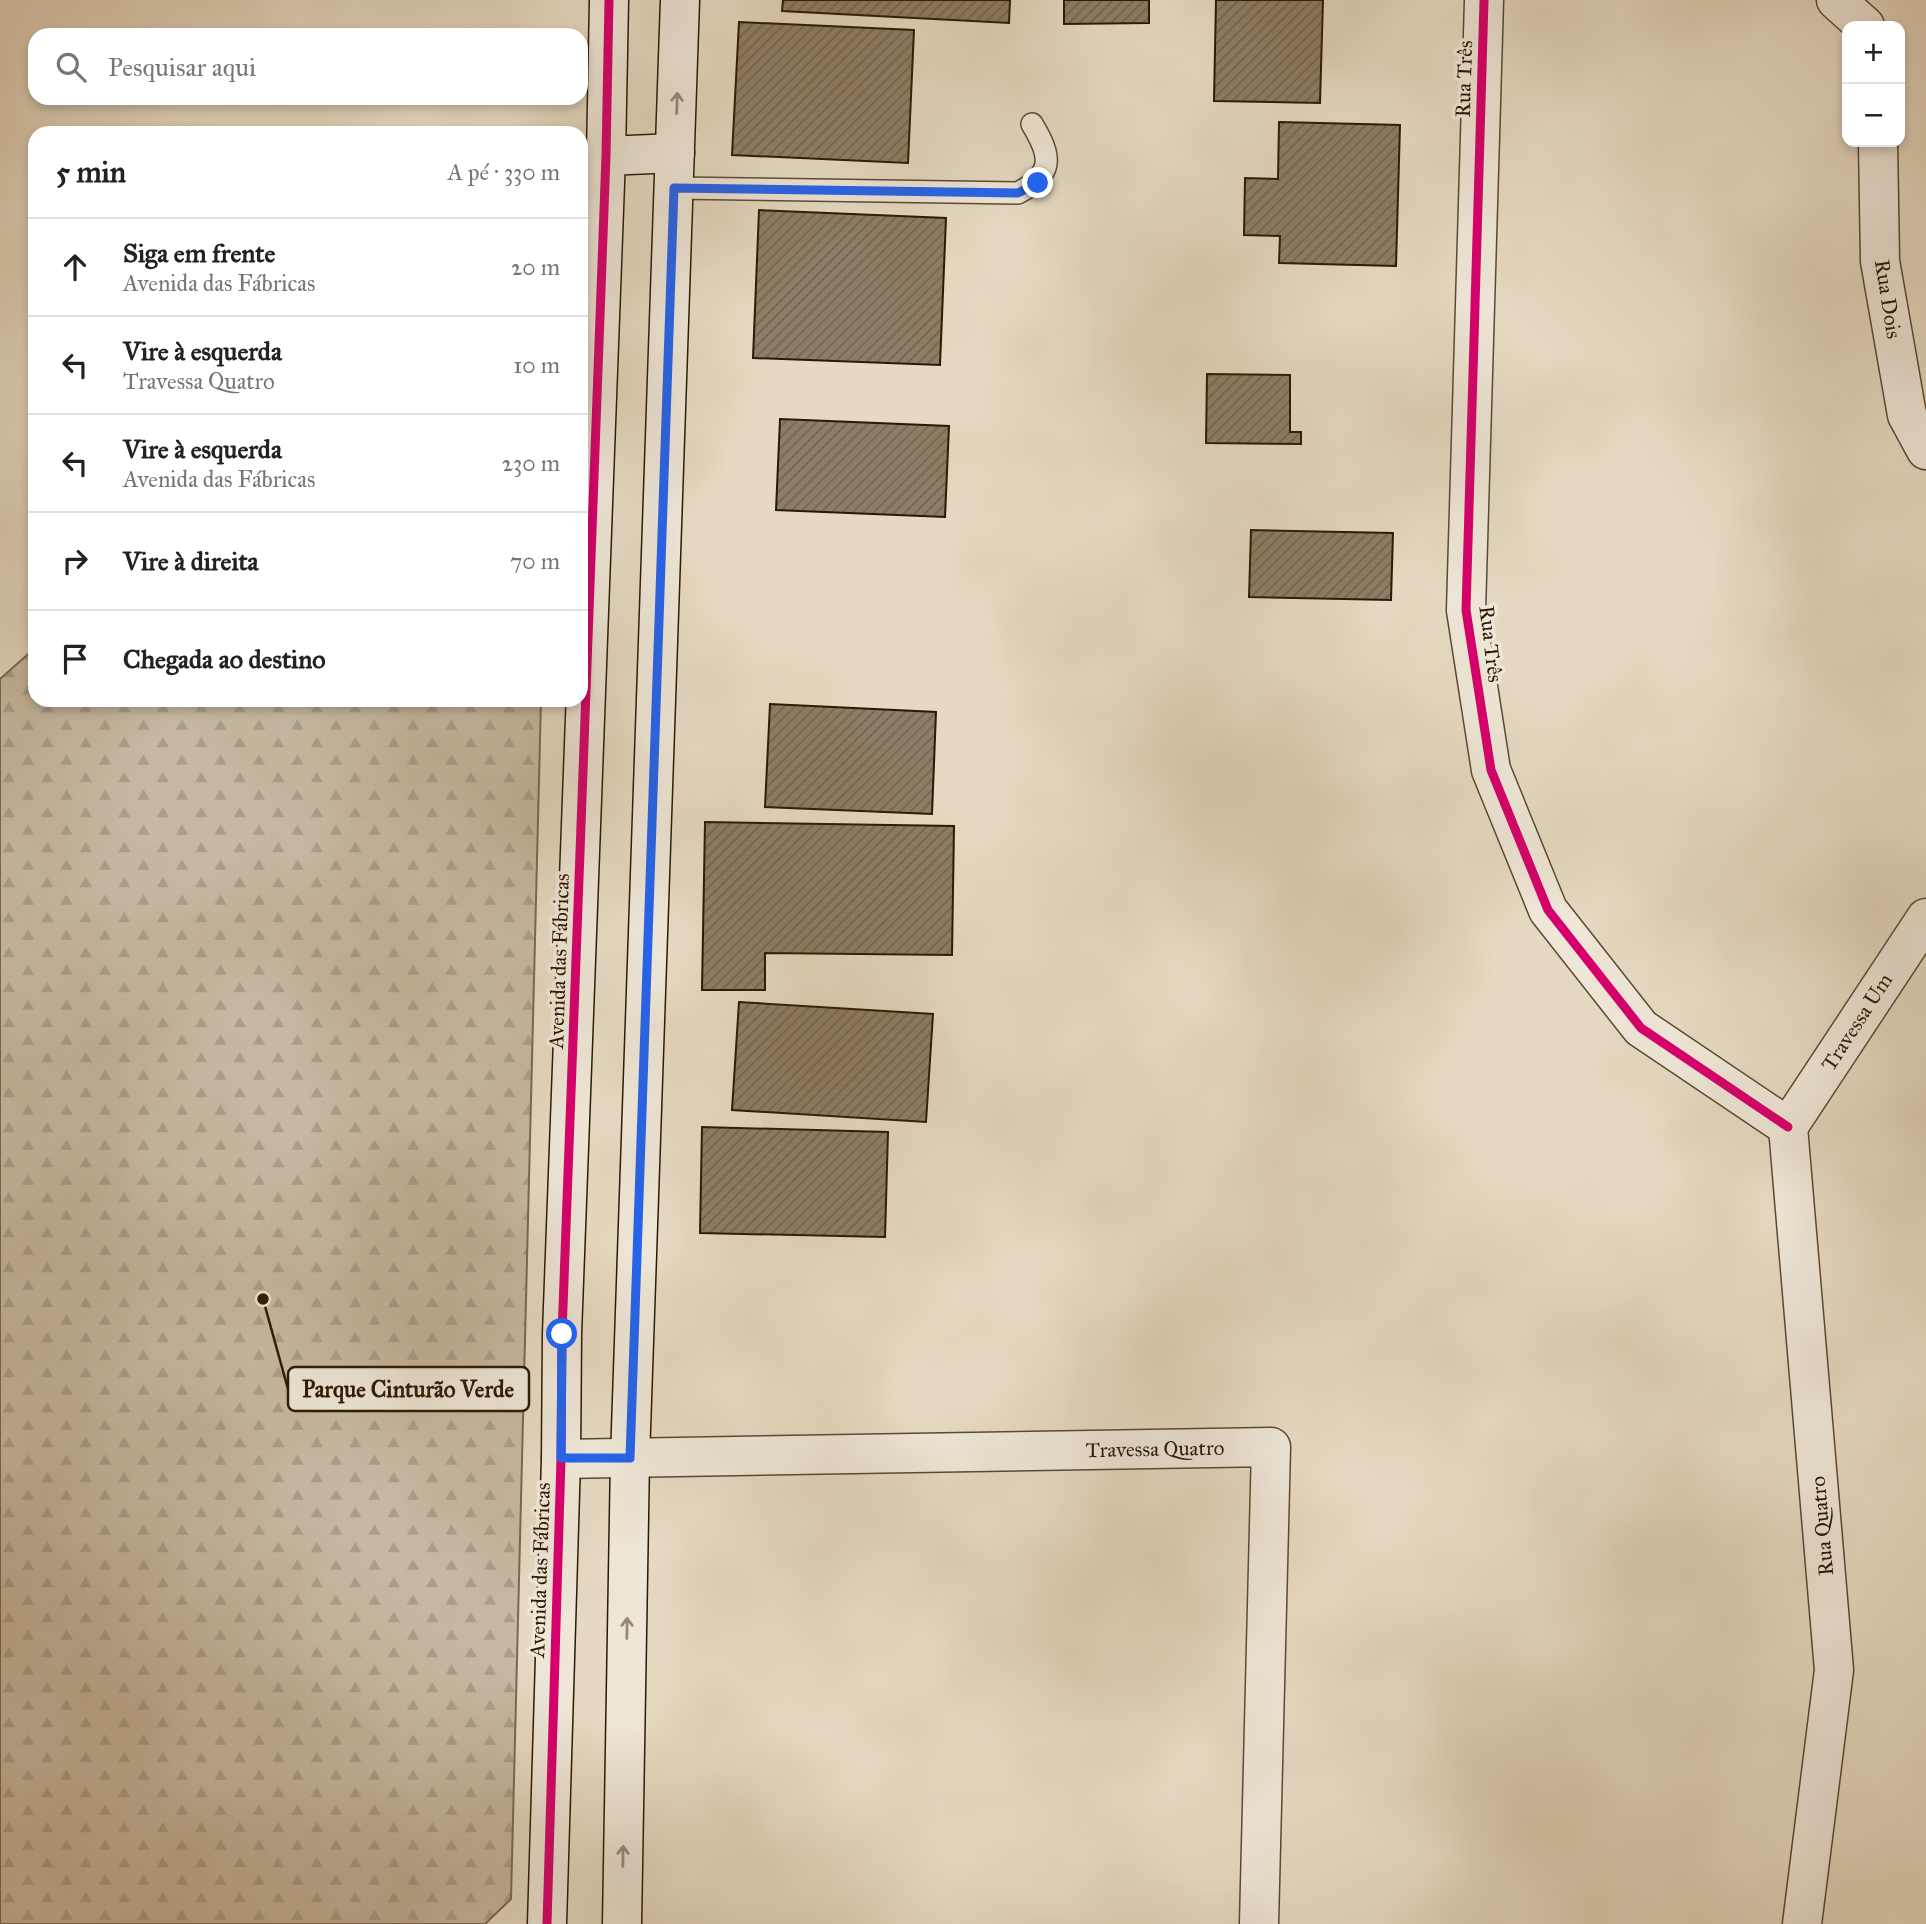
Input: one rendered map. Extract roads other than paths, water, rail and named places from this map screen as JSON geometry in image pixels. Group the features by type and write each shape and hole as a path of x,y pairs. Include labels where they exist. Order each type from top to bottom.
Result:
{"street":[{"name":"Avenida das Fábricas","path":"588,638 606,156 609,0"},
{"path":"622,1924 630,1458 680,0"},
{"path":"1836,0 1859,21"},
{"name":"Rua Três","path":"1484,1 1466,610 1491,770 1548,910 1641,1028 1788,1127"},
{"name":"Rua Dois","path":"1878,147 1880,261 1908,415 1926,450"},
{"path":"606,156 674,171"},
{"name":"Avenida das Fábricas","path":"547,1924 561,1458 562,1334 585,707"},
{"name":"Travessa Um","path":"1788,1127 1926,918"},
{"name":"Rua Quatro","path":"1788,1127 1834,1670 1802,1924"},
{"name":"Travessa Quatro","path":"561,1458 1271,1447 1259,1924"}],"lane":[{"path":"674,171 1018,193 1038,183 1046,169 1046,146 1032,124"}],"place":[{"name":"Parque Cinturão Verde","path":"263,1299"}]}
